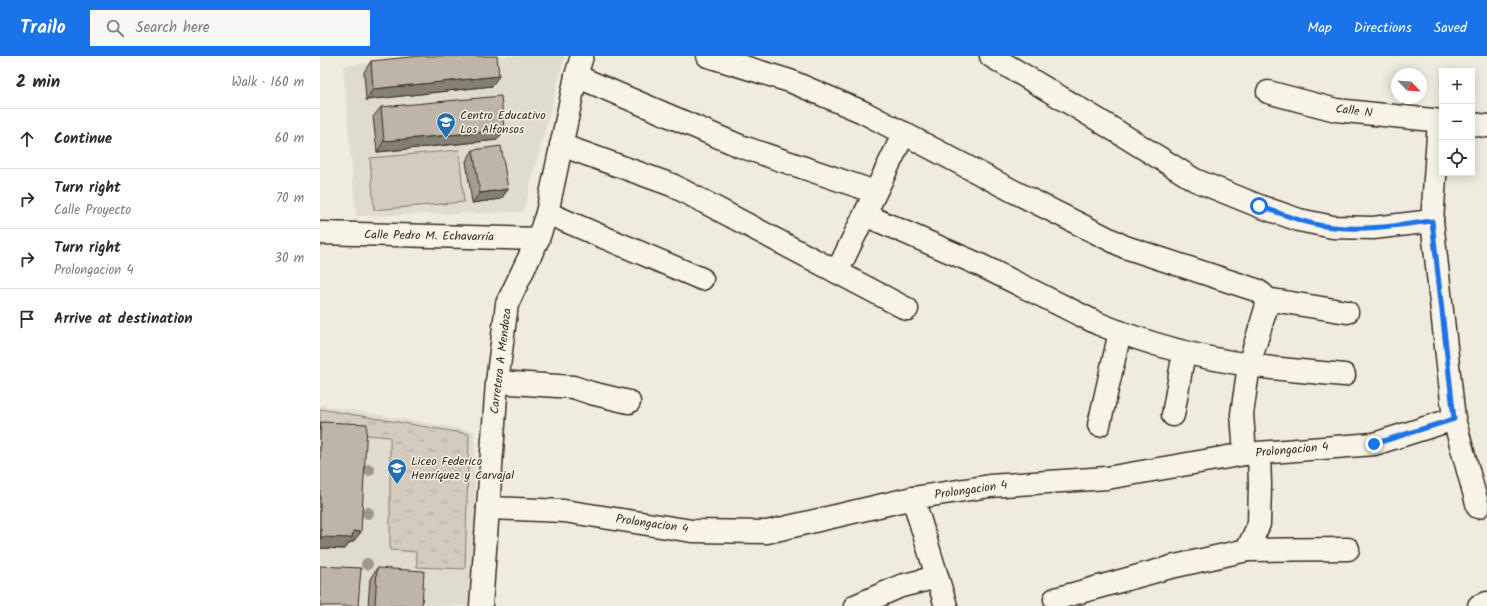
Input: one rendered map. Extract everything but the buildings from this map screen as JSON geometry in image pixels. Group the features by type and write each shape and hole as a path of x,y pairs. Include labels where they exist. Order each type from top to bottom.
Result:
{"street":[{"path":"708,56 790,81 864,112 1125,247 1256,290 1263,294 1267,305 1249,365 1242,414 1260,485 1259,524 1247,550"},
{"path":"991,56 1195,180 1259,206 1299,220 1333,227 1373,228 1432,221"},
{"path":"579,66 740,146 875,192"},
{"name":"Carretera A Mendoza","path":"481,606 497,382 508,304 538,239 547,213 579,66"},
{"name":"Calle N","path":"1268,92 1336,110 1439,121"},
{"path":"1475,124 1487,126"},
{"path":"837,272 904,133"},
{"path":"1439,134 1432,221 1454,419 1478,506"},
{"path":"561,145 672,185 907,309"},
{"path":"547,213 702,279"},
{"path":"865,215 978,264 1099,324 1120,332 1184,352 1249,365 1344,375"},
{"name":"Calle Pedro M. Echavarría","path":"320,233 538,239"},
{"path":"1266,299 1347,312"},
{"path":"1098,425 1120,332"},
{"path":"1173,415 1184,352"},
{"path":"497,382 573,387 629,402"},
{"name":"Prolongacion 4","path":"488,508 564,511 692,531 767,532 913,498 990,486 1106,478 1252,454 1374,444 1454,419"},
{"path":"913,498 946,606"},
{"path":"1055,599 1171,568 1247,550 1348,549"},
{"path":"855,606 901,586 937,577"},
{"path":"1480,606 1487,603"}],"shaded area":[{"name":"Centro Educativo Los Alfonsos","path":"429,56 565,56 523,212 356,216 343,66"},
{"name":"Liceo Federico Henríquez y Carvajal","path":"320,405 474,431 476,539 469,606 320,606"}],"green space":[{"path":"459,150 464,202 374,210 370,158"},
{"path":"320,409 469,434 465,569 417,567 416,552 390,550 390,437 320,431"}],"place":[{"name":"Centro Educativo Los Alfonsos","path":"446,139"},
{"name":"Liceo Federico Henríquez y Carvajal","path":"397,485"}],"route":[{"path":"1259,206 1299,220 1333,227 1373,228 1432,221 1454,419 1374,444"}]}
